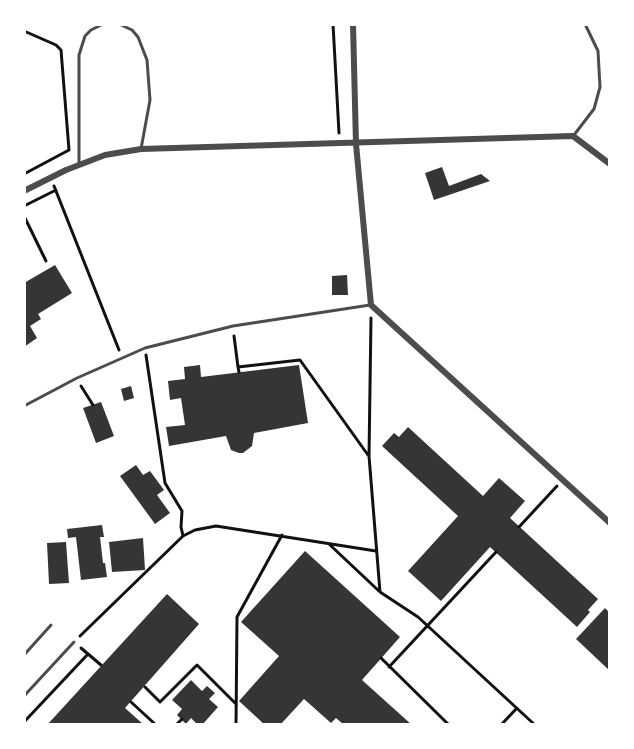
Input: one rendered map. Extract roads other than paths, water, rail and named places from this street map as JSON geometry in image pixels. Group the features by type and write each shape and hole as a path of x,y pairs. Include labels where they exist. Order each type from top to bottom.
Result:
{"street":[{"path":"353,24 356,144 371,305 610,523"},
{"path":"24,191 79,164 105,155 141,149 339,145 573,136 610,165"}],"lane":[{"path":"79,164 79,56 85,36 98,25 103,24"},
{"path":"119,24 132,30 138,37 147,60 150,100 141,149"},
{"path":"573,136 594,109 600,87 598,51 585,24"},
{"path":"24,406 76,378 145,348 233,326 371,305"},
{"path":"24,655 51,625"},
{"path":"24,696 74,642"}]}
